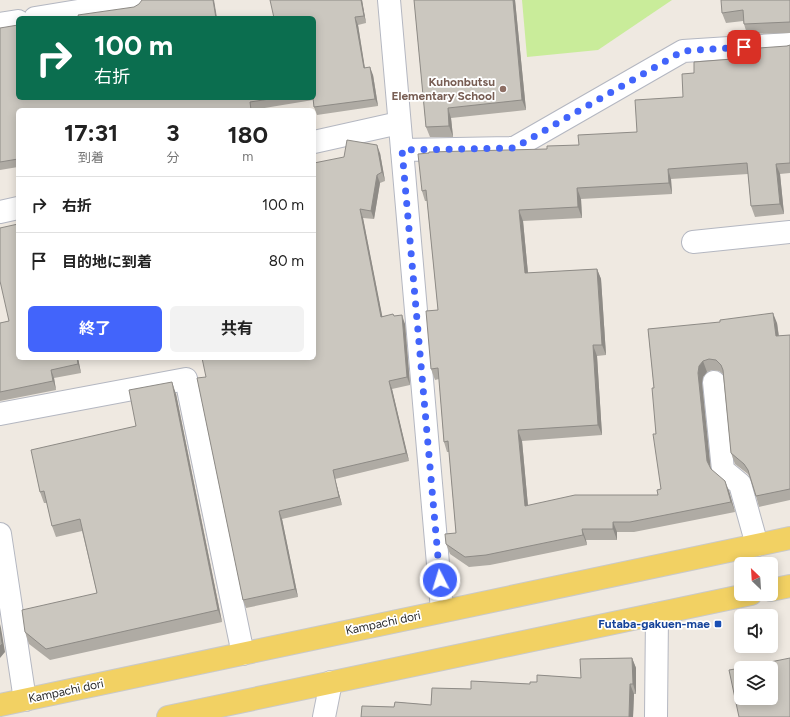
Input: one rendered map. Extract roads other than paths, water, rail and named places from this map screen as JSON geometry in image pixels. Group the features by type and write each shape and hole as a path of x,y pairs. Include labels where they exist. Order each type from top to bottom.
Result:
{"main road":[{"name":"Kampachi dori","path":"0,705 243,654 442,610 790,538"},
{"path":"778,589 790,586"},
{"path":"168,717 734,598"}],"street":[{"path":"47,16 134,2 134,0"},
{"path":"389,0 442,610"},
{"path":"0,24 16,21"},
{"path":"402,150 514,148 683,51 790,44"},
{"path":"316,142 399,123"},
{"path":"0,212 16,208"},
{"path":"693,242 790,232"},
{"path":"0,414 186,379 243,654"},
{"path":"714,382 723,470 740,484 757,545"},
{"path":"0,534 25,700"},
{"path":"656,717 657,614"},
{"path":"324,717 331,682"}],"place":[{"name":"Kuhonbutsu Elementary School","path":"503,89"},
{"name":"Futaba-gakuen-mae","path":"718,624"}]}
